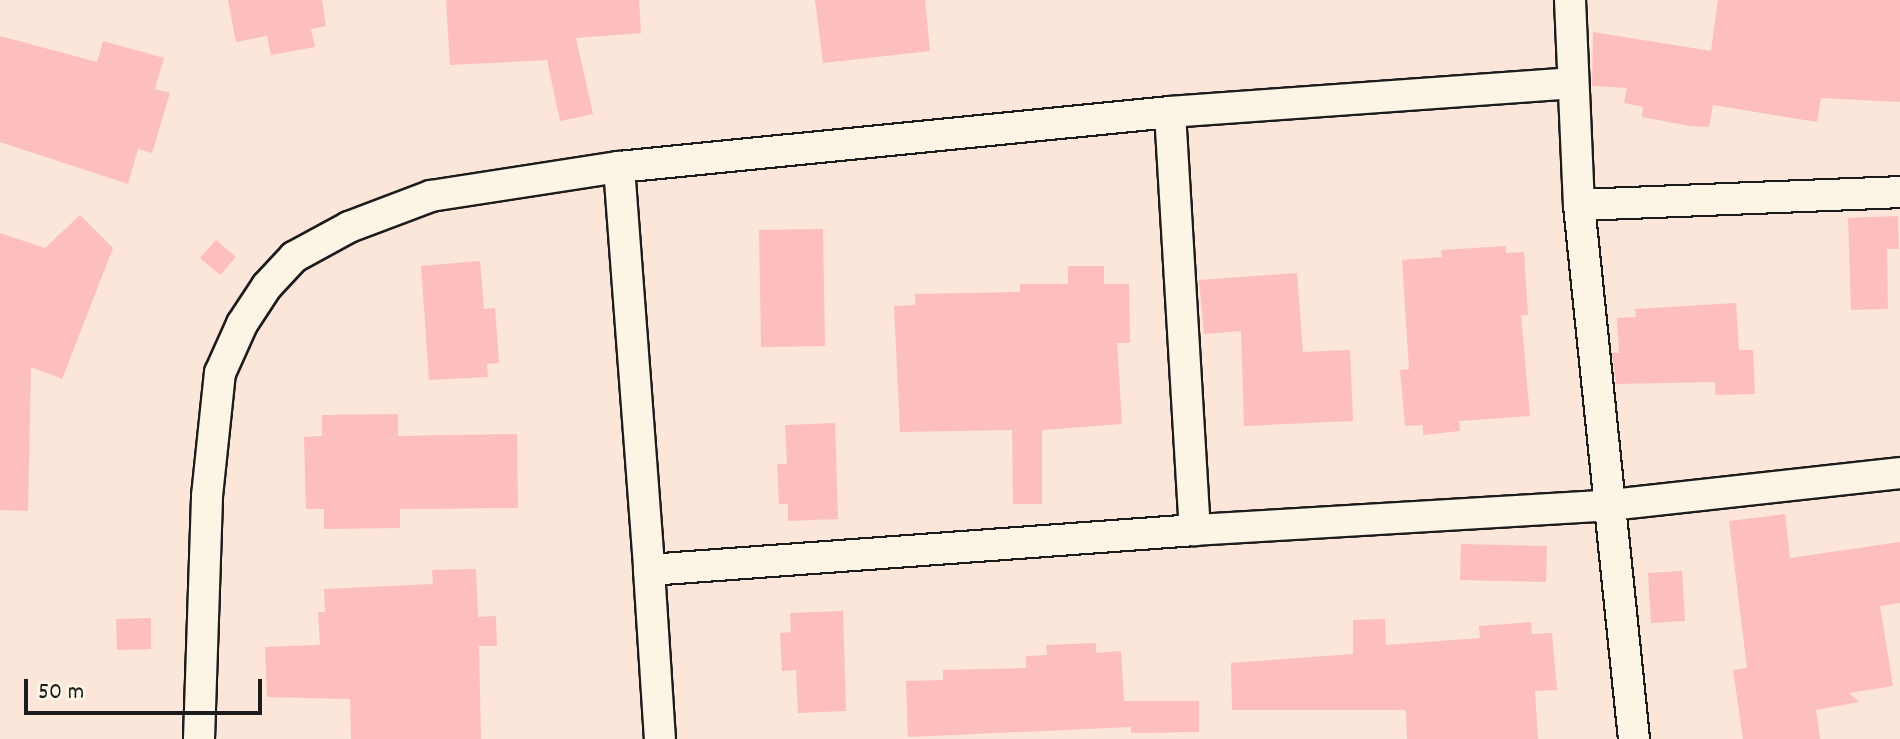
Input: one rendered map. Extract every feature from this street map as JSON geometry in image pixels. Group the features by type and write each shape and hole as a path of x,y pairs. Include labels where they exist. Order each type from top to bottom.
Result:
{"street":[{"path":"1570,0 1570,83 1579,205 1634,739"},
{"path":"199,739 213,410 220,373 242,324 267,286 294,257 349,227 431,196 619,167 1170,112 1570,83"},
{"path":"1170,112 1195,530"},
{"path":"619,167 660,739"},
{"path":"1579,205 1900,192"},
{"path":"649,570 1195,530 1611,505 1900,473"}],"building":[{"path":"228,0 322,0 326,26 311,29 315,47 271,55 267,36 236,42"},
{"path":"446,0 639,0 641,33 576,38 593,114 560,121 547,60 450,65"},
{"path":"815,0 925,0 930,51 823,63"},
{"path":"1718,0 1900,0 1900,102 1821,98 1817,122 1713,105 1709,127 1689,126 1642,117 1643,107 1624,103 1627,88 1592,86 1593,32 1711,51"},
{"path":"0,36 97,62 103,41 164,58 155,89 170,93 152,153 138,149 128,184 0,142"},
{"path":"80,215 113,248 62,379 31,367 28,511 0,510 0,233 45,248"},
{"path":"1898,216 1899,249 1887,249 1888,309 1851,310 1848,218"},
{"path":"823,229 825,346 761,347 759,230"},
{"path":"216,240 236,257 220,275 200,258"},
{"path":"1506,246 1506,253 1524,252 1528,315 1521,315 1530,416 1459,421 1460,431 1423,435 1423,425 1405,426 1400,370 1409,369 1402,260 1442,257 1441,250"},
{"path":"480,261 484,309 495,308 499,363 487,364 488,377 429,380 421,266"},
{"path":"1068,266 1104,266 1104,284 1129,284 1130,343 1117,343 1122,424 1042,430 1042,504 1013,504 1012,430 900,432 894,306 915,305 915,294 1020,292 1020,284 1068,284"},
{"path":"1297,273 1303,352 1350,350 1353,421 1244,426 1241,331 1204,334 1199,280"},
{"path":"1736,303 1739,350 1753,350 1755,394 1715,395 1715,382 1616,384 1612,353 1619,353 1617,318 1636,317 1635,309"},
{"path":"398,414 398,436 517,434 518,508 400,509 400,528 324,529 324,509 306,509 304,437 322,436 322,415"},
{"path":"835,423 838,519 788,521 788,504 779,504 777,464 787,464 785,425"},
{"path":"1785,514 1790,558 1900,542 1900,603 1880,606 1893,686 1849,693 1859,702 1816,710 1820,739 1743,739 1733,670 1747,668 1729,521"},
{"path":"1461,544 1547,546 1546,582 1460,580"},
{"path":"476,569 478,617 496,616 497,646 479,646 481,739 351,739 350,699 267,697 265,647 320,645 318,612 325,612 324,589 433,584 432,570"},
{"path":"1682,571 1685,621 1651,623 1648,573"},
{"path":"843,611 846,711 798,713 796,670 782,671 780,633 791,632 790,613"},
{"path":"151,618 151,649 117,650 116,619"},
{"path":"1385,619 1386,645 1480,638 1479,626 1531,622 1532,634 1552,633 1557,690 1535,691 1538,739 1407,739 1406,710 1232,710 1231,663 1353,654 1353,620"},
{"path":"1096,643 1096,653 1121,651 1124,701 1199,701 1199,732 1131,733 1131,727 908,737 906,681 943,680 943,670 1026,668 1026,656 1047,655 1046,645"}]}
